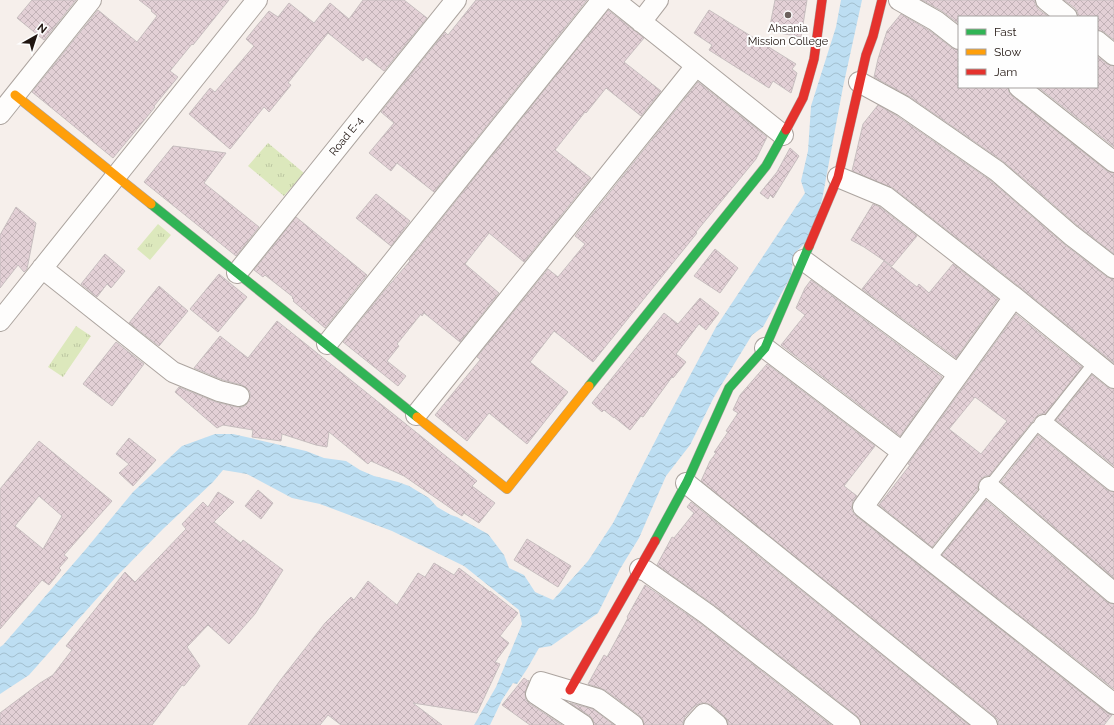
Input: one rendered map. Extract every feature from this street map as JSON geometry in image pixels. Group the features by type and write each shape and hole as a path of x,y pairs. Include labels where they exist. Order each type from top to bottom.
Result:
{"street":[{"path":"0,114 91,0"},
{"path":"0,321 257,0"},
{"name":"Road E-4","path":"237,273 456,0"},
{"path":"326,344 602,0"},
{"path":"614,0 783,135"},
{"path":"641,22 658,0"},
{"path":"15,95 507,489 766,166 803,98 814,59 822,0"},
{"path":"570,690 640,569 686,483 729,388 764,348 838,177 859,82 882,0"},
{"path":"900,0 936,21 958,38"},
{"path":"1046,0 1066,16"},
{"path":"1098,42 1114,54"},
{"path":"416,415 696,66"},
{"path":"859,82 904,106 997,171 1071,235 1114,268"},
{"path":"1020,88 1114,162"},
{"path":"838,177 886,197 1014,297 1114,378"},
{"path":"803,260 958,374"},
{"path":"42,268 173,372 218,391 239,396"},
{"path":"1014,297 863,507 1114,704"},
{"path":"764,348 902,452"},
{"path":"1044,424 1114,481"},
{"path":"686,483 987,725"},
{"path":"989,487 1114,593"},
{"path":"640,569 646,571 707,614 850,725"},
{"path":"584,725 536,694 540,682 598,699 633,725"},
{"path":"694,725 704,714 717,725"}],"lane":[{"path":"930,560 1036,427 1044,424 1094,362"}],"green space":[{"path":"268,143 304,173 284,196 248,166"},
{"path":"158,224 171,235 150,260 137,249"},
{"path":"76,326 91,336 63,377 48,367"}],"water":[{"path":"841,0 862,0 843,87 822,200 809,239 794,254 791,276 763,327 752,335 714,397 690,445 666,476 639,538 620,569 598,613 551,646 539,648 517,684 513,683 502,700 490,725 474,725 496,687 522,624 519,610 464,566 392,531 320,504 292,498 247,474 223,470 213,482 163,529 116,577 29,675 0,694 0,647 86,549 133,492 182,446 215,434 233,434 306,451 324,458 346,461 360,470 374,476 409,486 429,498 437,507 488,534 504,555 509,568 524,575 535,592 553,600 588,561 613,523 716,327 805,193 801,181 808,151 811,106 836,27"}],"building":[{"path":"32,0 76,0 44,40 17,18"},
{"path":"139,0 229,0 170,71 178,77 113,158 32,92 98,10 137,42 157,16"},
{"path":"363,0 404,0 427,18 384,71 366,57 363,61 328,33 288,83 291,85 269,112 264,107 230,149 189,114 210,88 215,92 254,46 246,39 269,11 278,17 289,3 314,23 330,3 349,19"},
{"path":"476,0 587,0 434,192 397,163 391,171 369,153 394,123 381,112 445,32 448,35"},
{"name":"Ahsania Mission College","path":"775,0 807,0 801,37 769,31"},
{"path":"922,0 1035,0 1035,4 1038,9 1048,16 958,16 958,23 942,11"},
{"path":"1064,0 1114,0 1114,40 1104,32 1098,30 1098,16 1078,16 1075,8"},
{"path":"608,10 644,38 624,62 661,91 641,116 606,88 555,150 591,178 524,262 489,233 465,264 499,293 460,342 424,313 422,316 421,314 397,344 399,346 387,361 406,376 398,386 343,342 410,261 409,260"},
{"path":"709,10 796,64 792,69 797,73 791,93 773,81 769,88 709,50 712,45 694,33"},
{"path":"901,14 930,31 952,48 958,50 958,88 1008,88 1012,96 1107,171 1114,173 1114,254 1078,226 1004,162 910,97 874,77 887,31"},
{"path":"1098,57 1107,64 1114,66 1114,147 1039,88 1098,88"},
{"path":"698,82 767,137 756,159 593,362 554,331 530,362 568,392 527,444 489,413 467,441 435,415 480,360 477,357 548,269 558,277 585,244 575,236"},
{"path":"878,105 897,116 990,180 1064,244 1107,277 1114,279 1114,363 893,188 852,171 863,124"},
{"path":"173,146 226,153 204,183 259,227 236,256 144,182"},
{"path":"790,148 799,156 773,198 770,195 768,199 760,193 777,172"},
{"path":"376,194 410,221 391,246 356,218"},
{"path":"873,204 880,207 917,236 892,266 851,240"},
{"path":"16,207 36,223 27,269 24,272 18,265 0,288 0,235"},
{"path":"296,217 367,275 325,328 293,301 293,297 265,275 263,277 254,270"},
{"path":"715,249 738,268 720,293 694,276"},
{"path":"105,254 125,271 111,288 107,284 97,297 81,284"},
{"path":"884,261 917,287 919,284 929,293 953,264 998,299 956,358 862,289"},
{"path":"219,274 247,297 218,332 190,309"},
{"path":"811,280 942,377 900,436 781,345 805,315 796,308 805,288"},
{"path":"159,286 188,311 159,346 129,323"},
{"path":"700,298 719,313 706,330 699,324 676,354 686,362 673,378 672,377 643,417 641,416 630,430 604,410 602,412 592,403 664,313 678,324"},
{"path":"1016,314 1082,367 1045,414 1039,414 1035,418 989,476 985,476 980,480 978,489 932,547 879,505 910,465 908,464","holes":["975,397 1007,421 981,454 949,429"]},
{"path":"277,321 477,481 472,486 495,503 479,523 464,513 462,516 404,476 371,461 368,464 329,432 327,447 282,434 281,441 252,437 253,430 223,425 217,428 175,392 179,387 216,402 243,407 247,404 250,398 250,392 247,388 194,368 220,336 248,358"},
{"path":"116,342 144,364 112,406 83,384"},
{"path":"767,364 875,446 844,486 857,496 853,501 852,506 852,511 856,516 1107,713 1112,715 1104,725 998,725 998,720 994,716 701,481 710,461 716,453 714,452 728,432 726,431 738,413 733,410 740,395"},
{"path":"1092,375 1107,387 1114,389 1114,466 1056,420"},
{"path":"1038,435 1107,490 1114,492 1114,578 1001,482"},
{"path":"129,438 156,460 133,486 119,473 129,464 116,454"},
{"path":"39,441 112,501 64,555 68,558 59,568 61,570 49,585 42,580 0,629 0,489","holes":["39,496 62,516 43,549 15,526"]},
{"path":"258,490 273,503 261,519 245,506"},
{"path":"218,492 234,502 214,522 241,543 243,540 283,570 255,614 229,644 208,625 187,647 200,666 184,686 182,685 152,725 0,725 0,713 53,675 72,650 66,646 125,572 135,582 186,529 182,524 203,502 208,507"},
{"path":"986,500 1107,602 1114,604 1114,689 942,555"},
{"path":"691,502 969,725 861,725 857,716 714,605 657,565 672,537 674,538 694,513 687,507"},
{"path":"527,539 571,566 558,587 514,560"},
{"path":"434,563 454,575 459,568 518,613 500,636 509,643 495,662 500,664 477,713 413,703 442,725 341,725 328,715 320,725 248,725 325,623 351,597 354,600 368,581 397,605 418,573 425,577"},
{"path":"645,585 700,623 831,725 728,725 728,721 724,716 711,705 700,703 695,706 685,717 683,725 644,725 640,716 605,690 588,684 604,655 607,657"},
{"path":"524,678 528,681 529,680 525,694 526,700 562,725 530,725 502,705"},
{"path":"570,703 593,709 614,725 594,725 590,716"}],"traffic: fast":[{"path":"589,386 766,166 786,130"},
{"path":"151,204 417,417"},
{"path":"655,541 687,482 729,388 765,348 809,246"}],"traffic: slow":[{"path":"15,95 151,204"},
{"path":"417,417 507,489 589,386"}],"traffic: jam":[{"path":"786,130 803,98 814,59 822,0"},
{"path":"809,246 838,177 866,55 873,36 882,0"},
{"path":"570,690 655,541"}],"place":[{"name":"Ahsania Mission College","path":"788,15"}]}
